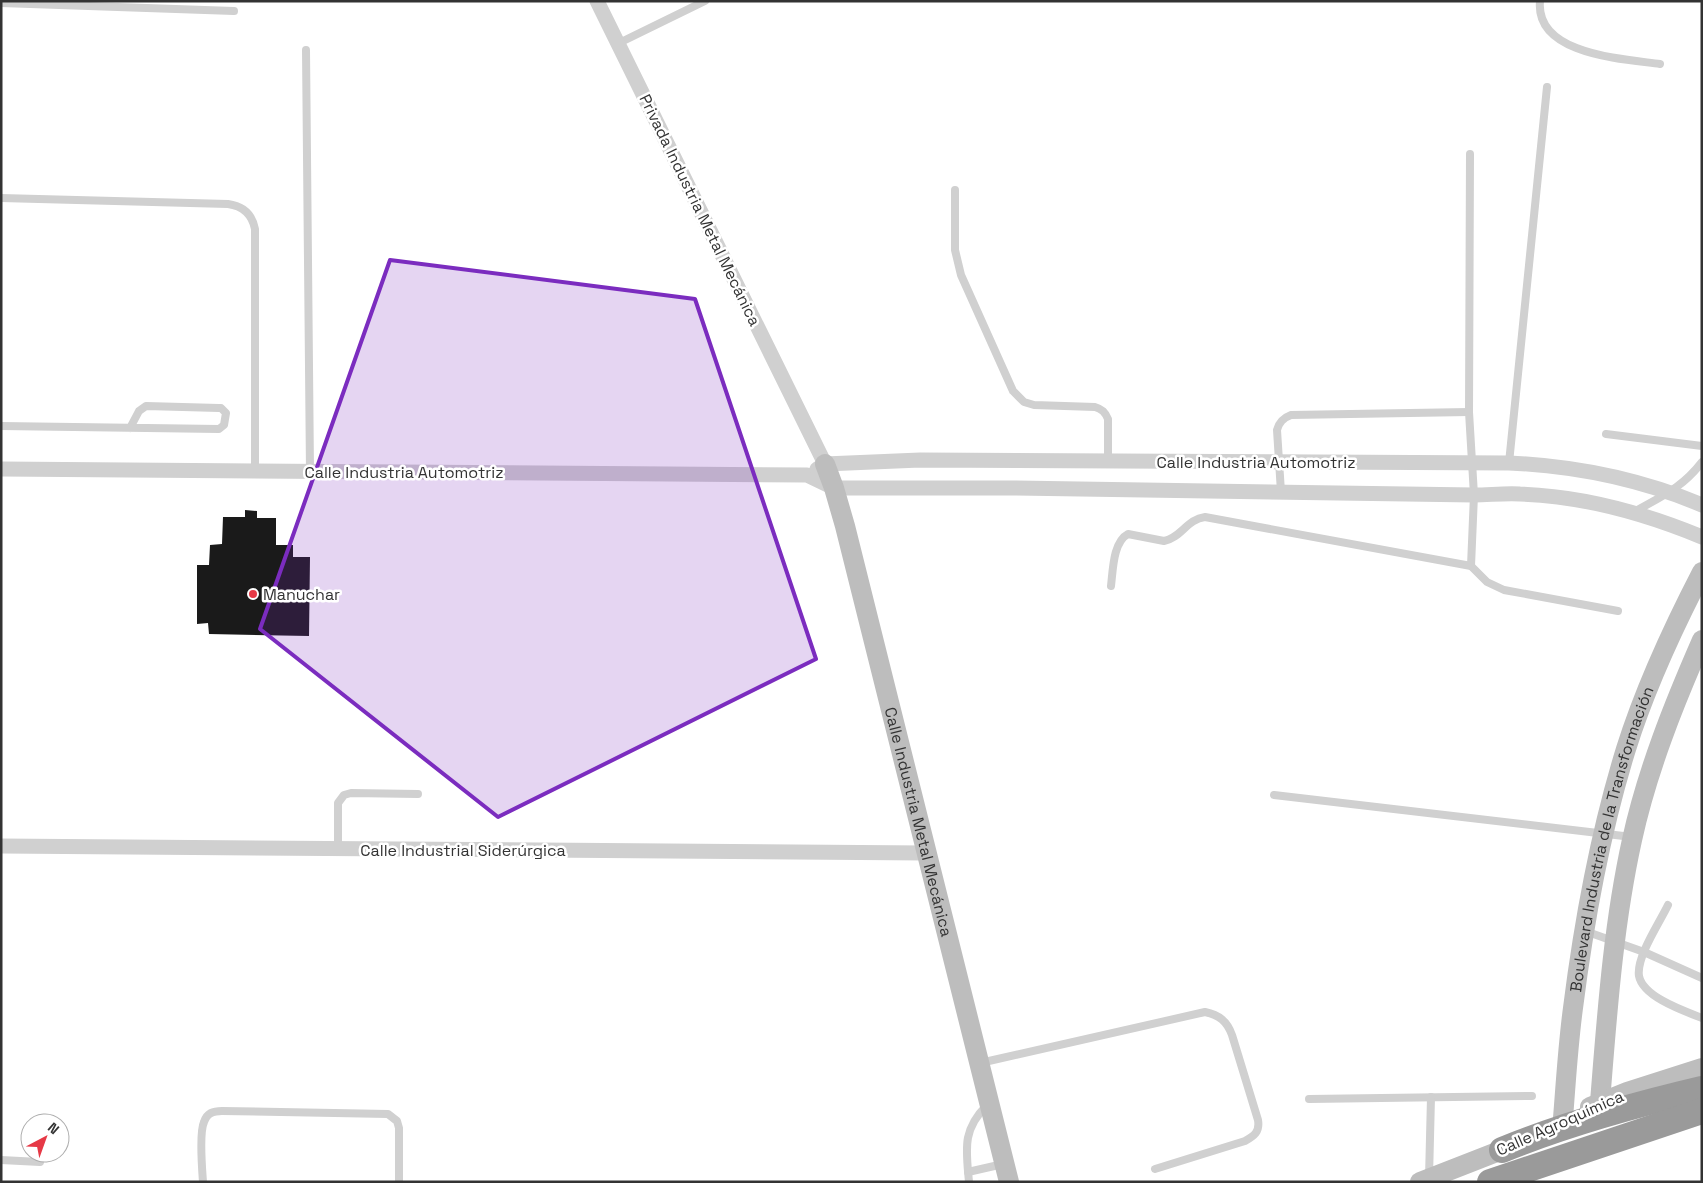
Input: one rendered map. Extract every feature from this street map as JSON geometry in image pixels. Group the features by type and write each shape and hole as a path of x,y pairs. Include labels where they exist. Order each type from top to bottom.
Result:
{"highway":[{"path":"1502,1150 1534,1137 1608,1114 1702,1090"},
{"path":"1490,1182 1702,1111"}],"street":[{"name":"Privada Industria Metal Mecánica","path":"597,1 825,464"},
{"name":"Calle Industria Automotriz","path":"807,475 825,464 920,460 1509,463 1573,468 1632,481 1670,492 1702,505"},
{"name":"Calle Industria Metal Mecánica","path":"825,464 834,488 1006,1173"},
{"name":"Calle Industria Automotriz","path":"1,470 807,475 834,488 1520,494 1571,499 1634,513 1702,537"},
{"name":"Boulevard Industria de la Transformación","path":"1563,1118 1572,1009 1603,834 1626,748 1647,691 1702,572"},
{"name":"Boulevard Industria de la Transformación","path":"1600,1102 1625,873 1633,838 1663,736 1702,640"},
{"name":"Calle Industrial Siderúrgica","path":"1,846 926,853"},
{"name":"Calle Agroquímica","path":"1424,1180 1502,1150 1563,1118 1600,1102 1702,1068"}],"lane":[{"path":"617,44 705,1"},
{"path":"1540,1 1540,14 1544,22 1558,38 1568,44 1578,49 1606,56 1660,64"},
{"path":"1,2 234,11"},
{"path":"306,50 310,472"},
{"path":"1509,463 1547,87"},
{"path":"1470,154 1469,412 1474,495 1471,566 1487,582 1504,590 1618,612"},
{"path":"955,190 955,243 961,275 1013,391 1024,402 1034,405 1094,407 1101,409 1108,419 1108,461"},
{"path":"1,198 228,204 237,205 250,215 255,229 255,471"},
{"path":"1,426 130,428 219,429 224,425 226,413 222,408 146,406 139,410 130,428"},
{"path":"1281,492 1277,430 1282,420 1291,415 1469,412"},
{"path":"1606,434 1702,446"},
{"path":"1634,513 1686,481 1702,462"},
{"path":"1111,586 1117,549 1123,536 1128,534 1164,541 1170,540 1192,520 1205,517 1471,566"},
{"path":"338,849 338,803 344,795 351,793 418,794"},
{"path":"1274,795 1633,838"},
{"path":"1668,905 1644,952 1639,975 1647,991 1687,1013 1702,1018"},
{"path":"1585,931 1644,952 1702,978"},
{"path":"978,1064 1205,1012 1223,1019 1232,1035 1258,1120 1257,1132 1245,1142 1155,1169"},
{"path":"1309,1099 1532,1096"},
{"path":"1424,1180 1431,1097"},
{"path":"969,1182 966,1146 968,1133 977,1115 988,1104"},
{"path":"202,1182 202,1127 214,1111 388,1114 397,1122 399,1128 399,1182"},
{"path":"1,1160 20,1161"},
{"path":"968,1172 1006,1173"}],"highlighted area":[{"path":"390,260 695,299 816,659 498,817 260,629"}],"building":[{"name":"Manuchar","path":"245,510 257,511 257,518 276,518 276,545 293,545 293,557 310,557 309,636 209,634 208,623 197,624 197,565 209,565 210,545 222,544 223,517 245,517"}],"place":[{"name":"Manuchar","path":"253,594"}]}
